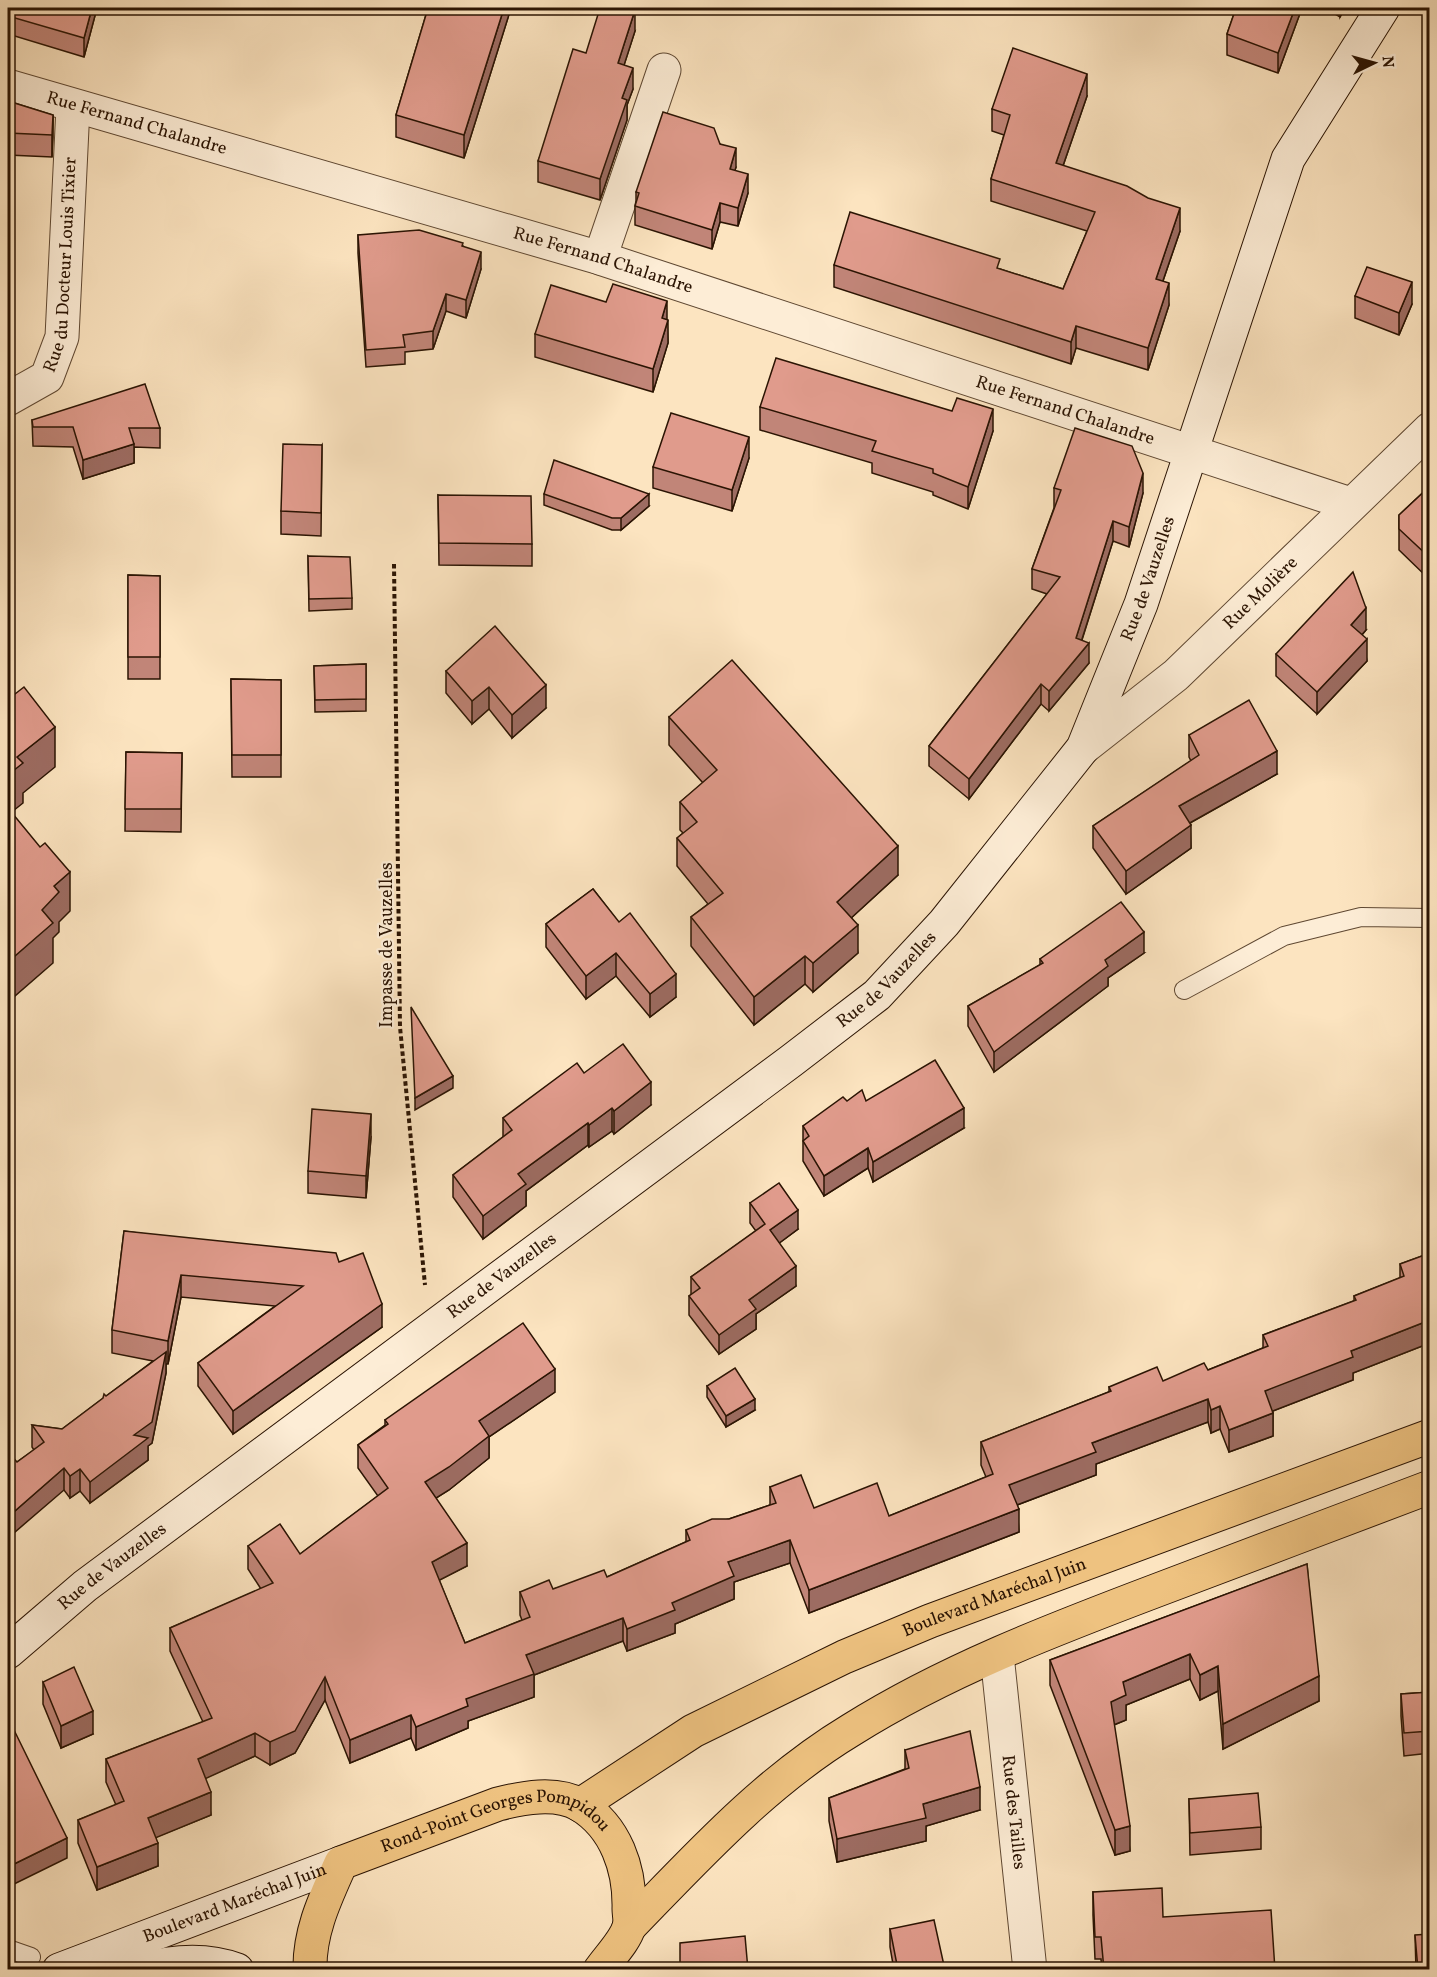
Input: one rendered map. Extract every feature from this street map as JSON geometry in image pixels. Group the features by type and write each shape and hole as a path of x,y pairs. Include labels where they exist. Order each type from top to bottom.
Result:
{"main road":[{"name":"Boulevard Maréchal Juin","path":"579,1805 693,1731 844,1657 962,1609 1430,1436"},
{"path":"600,1970 629,1927 741,1813 785,1776 851,1730 997,1655 1061,1627 1430,1487"},
{"name":"Rond-Point Georges Pompidou","path":"341,1863 506,1802 524,1797 549,1798 579,1805 609,1833 621,1854 630,1883 629,1927"},
{"path":"310,1970 312,1937 322,1906 341,1863"}],"street":[{"name":"Rue de Vauzelles","path":"8,1652 85,1586 707,1126 877,994 944,923 1083,748 1141,604 1288,159 1383,8"},
{"path":"600,258 664,70"},
{"name":"Rue Fernand Chalandre","path":"8,86 73,107 600,258 1350,504"},
{"name":"Rue du Docteur Louis Tixier","path":"8,399 47,377 62,337 73,107"},
{"name":"Rue Molière","path":"1083,748 1176,675 1430,429"},
{"name":"Rue des Tailles","path":"997,1655 1030,1970"},
{"name":"Boulevard Maréchal Juin","path":"45,1963 341,1863"},
{"name":"Boulevard Maréchal Juin","path":"141,1970 172,1962 207,1962 237,1970"}],"lane":[{"path":"1184,990 1284,936 1361,917 1430,918"},
{"path":"8,1950 45,1963"}],"path":[{"name":"Impasse de Vauzelles","path":"394,564 400,1027 424,1284 451,1315"}],"building":[{"path":"8,8 92,8 84,38 8,16"},
{"path":"428,8 504,8 464,135 396,115"},
{"path":"600,8 635,10 618,63 633,68 622,98 627,100 600,179 538,161 573,49 586,53"},
{"path":"1236,8 1295,8 1278,53 1227,34"},
{"path":"1013,48 1087,74 1056,163 1127,186 1148,198 1180,208 1156,279 1169,283 1148,348 1076,326 1071,342 834,265 850,212 1000,259 997,268 1063,289 1095,212 991,179 1010,115 992,109"},
{"path":"8,101 53,115 52,135 8,133"},
{"path":"663,112 714,128 720,144 736,148 730,169 748,174 738,208 720,203 712,230 635,206 639,193 636,192"},
{"path":"419,230 463,243 462,246 481,252 466,300 446,294 433,331 403,335 405,347 366,350 358,235"},
{"path":"1367,267 1412,282 1399,313 1355,296"},
{"path":"613,284 667,301 662,318 668,320 653,369 535,334 551,285 606,302"},
{"path":"776,358 952,411 957,398 993,409 968,487 933,473 933,469 872,451 876,441 760,407"},
{"path":"145,384 160,428 129,428 134,444 83,460 73,427 33,427 32,420"},
{"path":"671,413 749,437 732,490 653,467"},
{"path":"1075,428 1132,446 1143,473 1129,527 1113,521 1076,638 1089,643 1049,691 1041,684 969,779 929,746 1060,577 1032,569 1061,490 1054,488"},
{"path":"283,444 322,445 321,513 281,511"},
{"path":"554,460 649,494 621,518 612,518 544,494"},
{"path":"1430,486 1430,558 1399,529 1399,515"},
{"path":"438,495 531,496 532,544 439,543"},
{"path":"308,556 350,557 352,598 309,599"},
{"path":"1353,572 1366,608 1351,625 1367,639 1317,692 1276,654"},
{"path":"128,575 160,576 160,657 128,657"},
{"path":"495,626 546,685 512,715 489,687 472,701 446,671"},
{"path":"732,660 898,846 837,902 858,925 813,963 805,956 754,997 691,917 723,893 677,838 697,822 680,802 717,770 669,717"},
{"path":"366,664 366,699 315,700 314,666"},
{"path":"231,679 281,680 281,755 232,755"},
{"path":"8,684 15,694 24,687 55,727 17,757 23,763 8,775"},
{"path":"1249,700 1277,751 1179,806 1191,825 1126,871 1093,826 1199,755 1189,735"},
{"path":"126,752 182,753 181,809 125,809"},
{"path":"1430,802 1430,815 1425,804"},
{"path":"8,808 40,847 45,843 70,872 54,886 59,892 42,910 53,923 8,962"},
{"path":"593,889 619,922 630,913 676,974 650,994 616,953 586,976 546,924"},
{"path":"1121,902 1144,932 1105,960 1108,966 994,1052 968,1006 1043,963 1040,959"},
{"path":"411,1007 453,1076 415,1098"},
{"path":"623,1044 651,1082 614,1111 612,1108 589,1125 588,1123 518,1174 526,1184 483,1216 453,1175 512,1130 503,1118 577,1063 584,1073"},
{"path":"935,1060 964,1108 873,1162 868,1148 824,1176 803,1141 809,1136 803,1126 843,1097 847,1101 862,1090 866,1101"},
{"path":"312,1109 371,1114 366,1176 308,1171"},
{"path":"779,1183 798,1210 770,1230 796,1266 749,1300 756,1309 719,1335 689,1296 700,1288 691,1277 765,1224 750,1203"},
{"path":"124,1231 336,1253 339,1262 363,1253 382,1304 233,1411 198,1363 303,1286 181,1275 168,1341 112,1330"},
{"path":"1430,1253 1430,1320 1351,1351 1353,1357 1265,1391 1273,1413 1229,1430 1220,1406 1211,1410 1208,1399 1092,1443 1096,1452 1009,1485 1019,1509 809,1590 790,1540 728,1562 734,1576 672,1603 675,1610 627,1629 623,1618 526,1655 534,1674 466,1699 468,1706 416,1727 411,1715 350,1740 325,1677 295,1731 270,1742 255,1733 198,1759 211,1792 148,1818 158,1843 97,1867 78,1820 124,1801 106,1759 212,1718 170,1628 273,1583 248,1546 280,1524 300,1554 388,1488 358,1445 388,1424 385,1420 523,1323 555,1369 479,1421 489,1436 449,1467 425,1482 467,1543 432,1562 465,1643 530,1617 520,1592 549,1580 553,1589 604,1570 607,1577 690,1540 686,1530 712,1519 729,1519 776,1503 770,1487 801,1475 814,1508 877,1483 889,1516 993,1474 981,1442 1111,1391 1109,1387 1157,1367 1163,1381 1204,1363 1208,1370 1268,1346 1263,1335 1356,1300 1354,1296 1404,1276 1400,1264"},
{"path":"166,1352 152,1422 134,1435 148,1438 90,1482 80,1469 70,1476 64,1468 8,1517 8,1452 17,1462 44,1442 32,1425 62,1429 103,1398 104,1394 106,1396"},
{"path":"735,1368 755,1399 726,1416 707,1386"},
{"path":"1307,1564 1319,1676 1223,1724 1218,1666 1200,1675 1190,1654 1123,1682 1126,1695 1111,1702 1130,1826 1115,1830 1050,1660"},
{"path":"74,1667 93,1711 61,1726 43,1682"},
{"path":"1430,1692 1430,1731 1404,1733 1401,1694"},
{"path":"14,1730 67,1838 8,1867 8,1733"},
{"path":"970,1731 980,1787 923,1804 926,1818 837,1839 829,1798 909,1768 905,1750"},
{"path":"1258,1793 1261,1827 1190,1833 1189,1799"},
{"path":"1162,1888 1163,1917 1271,1910 1275,1970 1104,1970 1101,1937 1095,1937 1093,1892"},
{"path":"934,1920 945,1970 898,1970 890,1929"},
{"path":"1430,1934 1430,1970 1418,1970 1415,1935"},
{"path":"745,1936 748,1970 680,1970 680,1943"}]}
